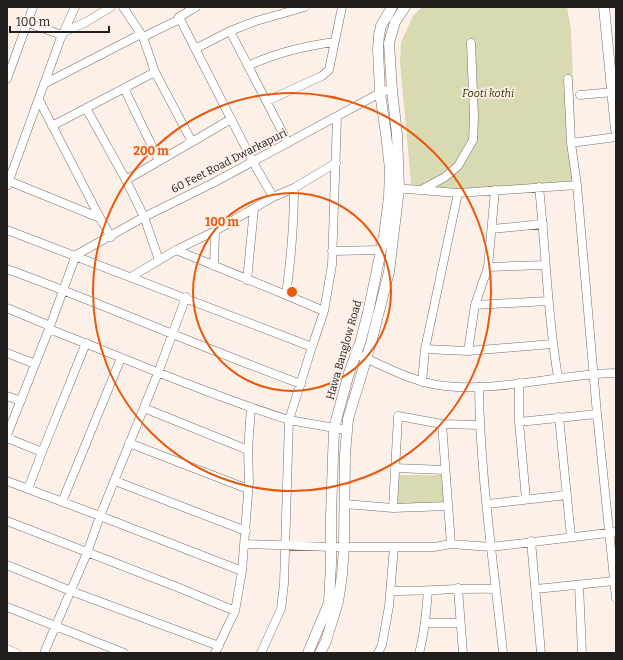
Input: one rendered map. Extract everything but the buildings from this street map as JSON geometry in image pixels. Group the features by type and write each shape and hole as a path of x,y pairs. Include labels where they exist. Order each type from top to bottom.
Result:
{"street":[{"path":"7,79 34,7"},
{"path":"75,7 63,34 8,183 100,218"},
{"path":"28,23 63,34 111,7"},
{"path":"124,7 142,35 156,72 192,142"},
{"path":"44,84 142,35 180,19 179,17 196,7"},
{"path":"195,50 230,31 256,21 305,7"},
{"path":"267,101 322,76 329,70 342,7"},
{"name":"Hawa Banglow Road","path":"308,653 329,603 334,429 368,313 394,188 380,93 379,35 381,26 392,7"},
{"name":"Hawa Banglow Road","path":"320,653 326,641 338,602 342,575 344,547 346,430 389,272 397,134 389,43 395,22 404,7"},
{"path":"604,7 616,130"},
{"path":"180,19 253,162 274,197"},
{"path":"230,31 288,143"},
{"path":"248,66 265,57 316,44 334,42"},
{"path":"421,190 445,177 458,166 473,140 474,117 471,43"},
{"path":"52,126 156,72"},
{"path":"568,79 571,142 577,185 597,414 613,532 614,581 616,598"},
{"path":"124,88 159,161"},
{"name":"60 Feet Road Dwarkapuri","path":"76,255 111,237 144,217 253,162 380,93 392,88"},
{"path":"580,94 613,92"},
{"path":"39,100 111,237"},
{"path":"86,108 126,180 144,217 159,260"},
{"path":"261,653 281,609 284,584 288,420 324,311 331,272 337,117"},
{"path":"126,180 231,120"},
{"path":"571,142 616,138"},
{"path":"131,277 176,250 215,231 274,197 294,188 336,163"},
{"path":"394,188 458,193 577,185"},
{"path":"539,187 552,344 558,377"},
{"path":"286,295 294,220 294,188"},
{"path":"468,351 475,305 488,267 495,190"},
{"path":"422,382 425,349 458,193"},
{"path":"247,280 254,209"},
{"path":"492,229 543,224"},
{"path":"7,230 76,255 312,347"},
{"path":"214,266 215,231"},
{"path":"176,250 324,311"},
{"path":"332,251 381,250"},
{"path":"42,452 7,436 50,328 76,255"},
{"path":"488,267 545,265"},
{"path":"7,269 64,290 236,361 301,384"},
{"path":"44,653 87,553 100,516 158,373 186,298"},
{"path":"475,305 548,301"},
{"path":"7,308 86,344 252,408 288,420 346,430"},
{"path":"28,489 86,344"},
{"path":"425,349 468,351 552,344"},
{"path":"7,353 35,364"},
{"path":"356,354 412,379 445,386 479,387 594,373 616,373"},
{"path":"62,502 121,358"},
{"path":"519,383 520,422 526,499"},
{"path":"479,387 480,425 490,547 503,653"},
{"path":"7,396 21,401"},
{"path":"144,408 248,450"},
{"path":"7,565 217,649 235,611 242,571 246,531 248,450 252,408"},
{"path":"520,422 597,414"},
{"path":"393,508 398,416 442,424 480,425"},
{"path":"559,417 570,537"},
{"path":"442,424 451,544"},
{"path":"129,443 248,489"},
{"path":"395,468 445,470"},
{"path":"7,481 242,571"},
{"path":"115,481 246,531"},
{"path":"487,504 567,496"},
{"path":"345,504 393,508 448,506"},
{"path":"7,521 235,611"},
{"path":"245,544 331,547 434,547 451,544 490,547 613,532"},
{"path":"531,541 542,653"},
{"path":"378,653 382,645 392,591 394,547"},
{"path":"536,589 614,581"},
{"path":"579,585 582,653"},
{"path":"392,591 458,588 496,589"},
{"path":"458,588 463,653"},
{"path":"419,653 423,641 428,590"},
{"path":"7,607 124,653"},
{"path":"425,623 460,623"},
{"path":"7,649 16,653"}],"green space":[{"name":"Footi kothi","path":"422,7 567,7 571,29 577,185 412,193 400,62 401,42 413,16"},
{"path":"398,475 442,475 444,505 397,504"}]}
